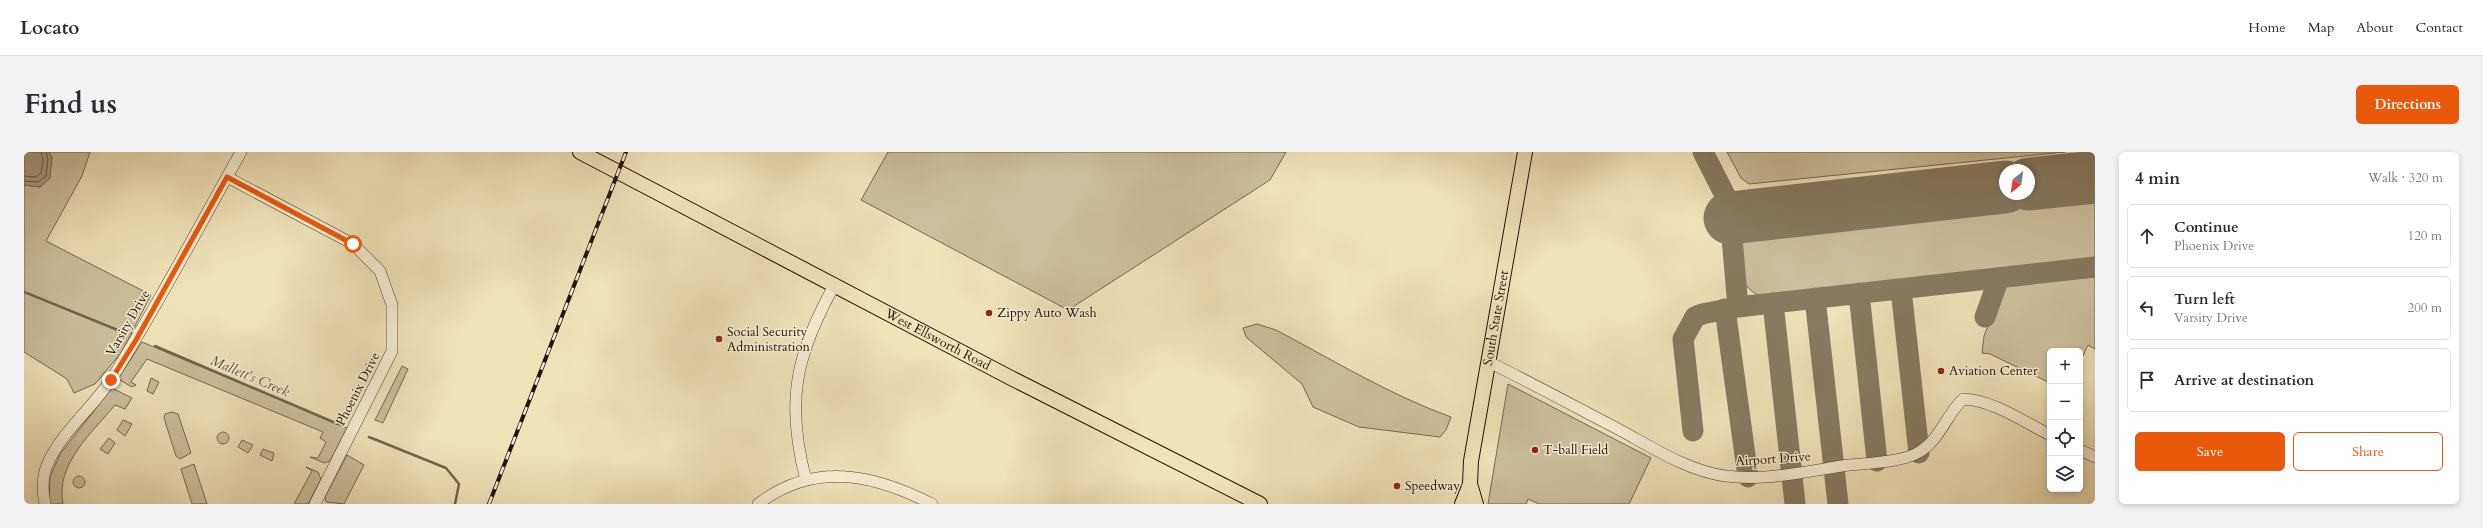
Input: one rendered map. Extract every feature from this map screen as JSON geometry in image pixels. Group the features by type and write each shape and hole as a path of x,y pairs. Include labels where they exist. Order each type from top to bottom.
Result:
{"main road":[{"name":"West Ellsworth Road","path":"580,152 1007,375 1260,504"},
{"name":"South State Street","path":"1476,504 1470,484 1471,461 1525,152"},
{"name":"South State Street","path":"1462,504 1470,484"}],"street":[{"name":"Varsity Drive","path":"45,504 43,492 48,463 59,444 115,374 241,152"},
{"name":"Phoenix Drive","path":"227,177 353,244 380,272 392,305 394,328 390,358 315,504"},
{"path":"806,480 796,434 794,398 796,384 802,355 811,330 835,284"},
{"name":"Airport Drive","path":"1489,362 1669,456 1703,471 1725,476 1748,477 1792,474 1907,457 1919,453 1929,444 1941,431 1951,410 1963,399 1973,400 1988,405 2047,434"},
{"path":"2083,451 2095,457"},
{"path":"758,504 783,488 806,480 829,475 852,476 897,488 932,504"}],"shaded area":[{"path":"49,152 90,152 82,176 46,241 151,295 121,353 95,384 74,393 67,379 24,352 24,185 40,187 52,158"},
{"path":"888,152 1286,152 1270,180 1068,310 861,200"},
{"path":"1727,152 2065,152 1749,184 1741,178"},
{"path":"2095,194 2095,259 1986,270 1776,299 1762,297 1751,290 1743,280 1738,269 1736,257 1738,246 1743,238 1751,233"},
{"path":"2095,277 2095,349 2088,345 2083,356 2083,348 2047,348 2047,382 1990,354 1982,353 1984,336 2004,285"},
{"path":"1257,324 1276,330 1384,388 1451,417 1446,430 1440,437 1359,427 1313,407 1302,384 1246,337 1243,328"},
{"path":"142,342 347,428 330,461 324,463 310,457 318,458 326,442 320,438 323,432 147,359 131,382 136,385 132,387 118,379"},
{"path":"402,366 408,369 383,423 375,420"},
{"path":"151,378 159,382 153,394 147,391"},
{"path":"1508,384 1651,458 1629,504 1539,504 1528,499 1526,504 1488,504"},
{"path":"112,388 132,398 125,409 115,405 86,438 70,462 65,476 62,489 63,504 49,504 50,477 60,454"},
{"path":"172,412 178,414 191,453 180,459 176,456 164,418 165,414"},
{"path":"123,420 132,424 125,436 117,430"},
{"path":"221,432 225,432 229,438 225,444 221,444 217,440 217,436"},
{"path":"109,438 115,443 108,454 100,449"},
{"path":"242,440 253,445 248,453 238,447"},
{"path":"263,449 274,453 272,461 260,455"},
{"path":"347,455 364,465 344,504 326,502 325,497"},
{"path":"194,464 207,504 192,504 181,469"},
{"path":"306,467 318,472 321,479 308,504 294,504 312,471"},
{"path":"79,476 83,478 85,482 83,486 79,488 75,486 73,482 75,478"}],"water":[{"path":"24,152 49,152 52,158 50,178 40,187 24,185"}],"waterway":[{"name":"Mallett's Creek","path":"24,292 120,331"},
{"name":"Mallett's Creek","path":"155,346 338,424"},
{"name":"Mallett's Creek","path":"369,437 446,468 459,484 455,504"}],"taxiway":[{"path":"1703,152 1729,203 1738,307"},
{"path":"1693,431 1683,339 1695,317 1702,314 1738,307 2095,267"},
{"path":"1985,317 1999,278"},
{"path":"1901,289 1919,453"},
{"path":"1859,293 1877,461"},
{"path":"1815,298 1838,504"},
{"path":"1773,303 1795,504"},
{"path":"1725,309 1748,477"}],"runway":[{"path":"2035,183 2095,177"},
{"path":"1730,218 1999,188"}],"railway":[{"path":"489,504 626,152"}],"place":[{"name":"Zippy Auto Wash","path":"989,313"},
{"name":"Social Security Administration","path":"719,339"},
{"name":"Aviation Center","path":"1941,371"},
{"name":"T-ball Field","path":"1535,450"},
{"name":"Speedway","path":"1397,486"}],"route":[{"path":"111,380 136,340 227,177 338,234 353,244"}]}
